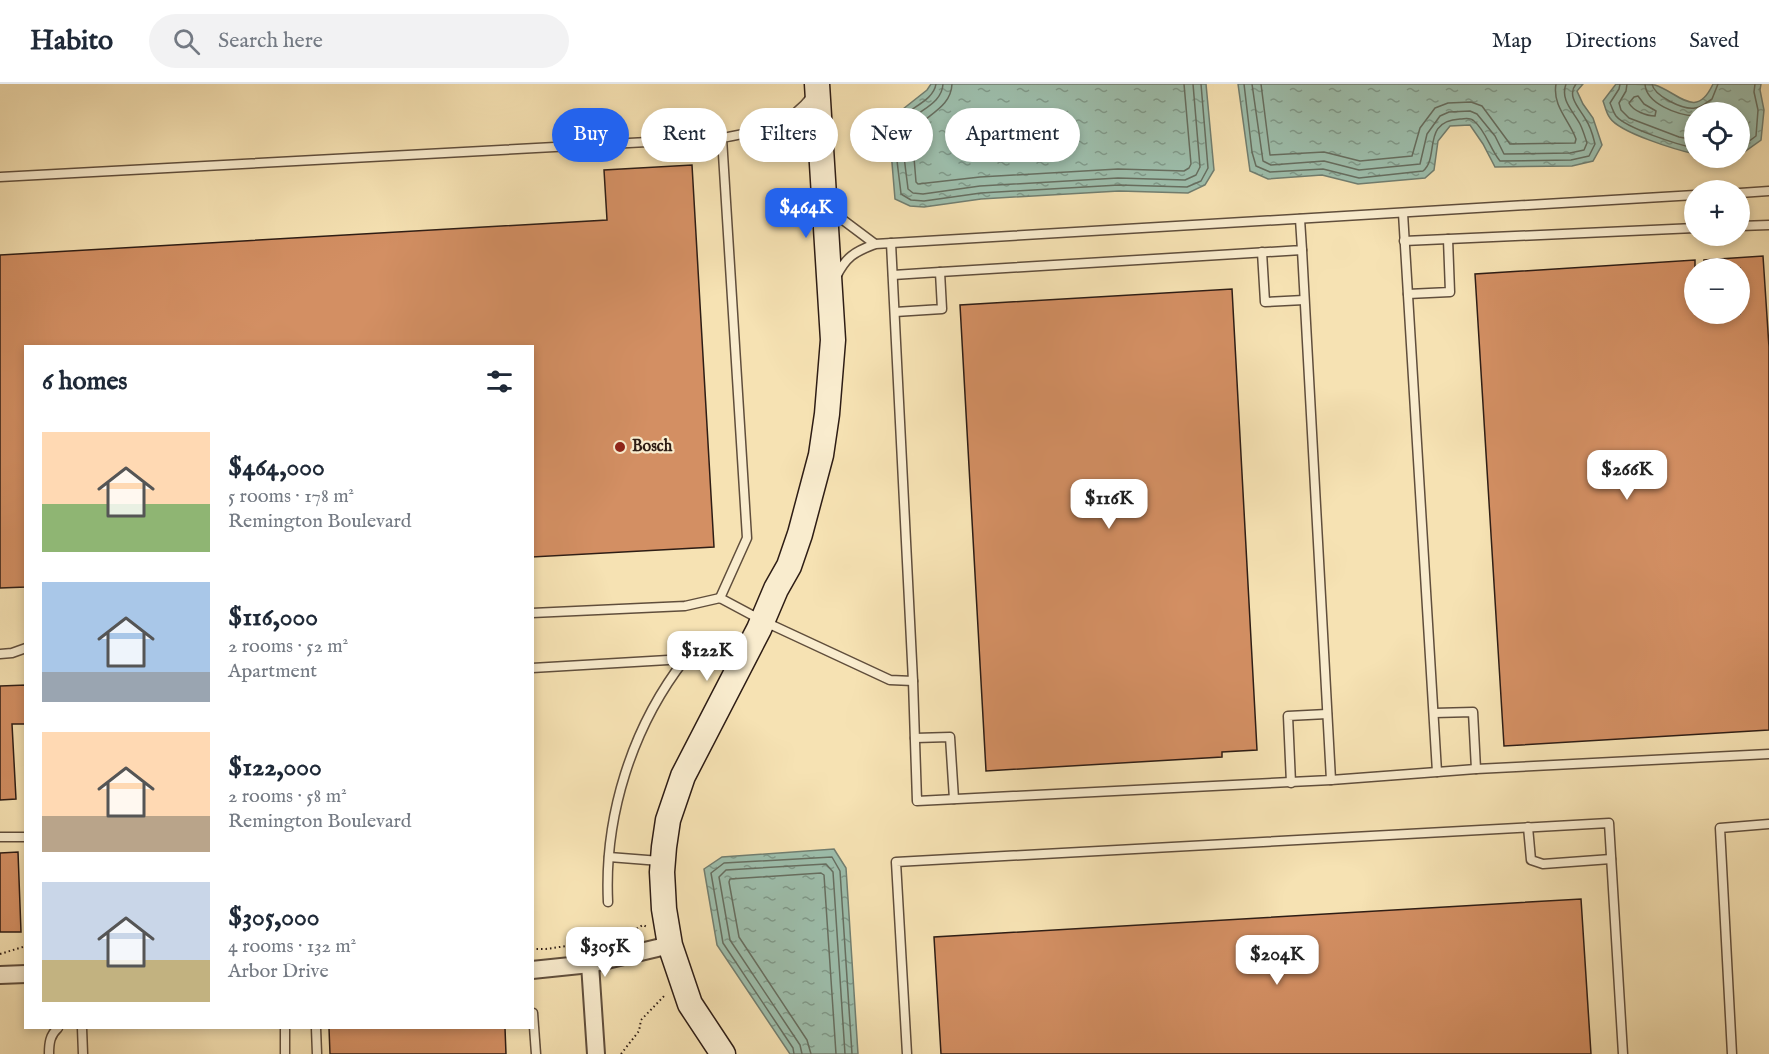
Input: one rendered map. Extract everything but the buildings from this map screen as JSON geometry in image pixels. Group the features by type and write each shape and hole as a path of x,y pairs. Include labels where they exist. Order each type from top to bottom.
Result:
{"street":[{"path":"817,87 818,108"},
{"path":"723,1054 690,1004 670,945 664,909 663,861 668,820 683,776 789,566 821,455 833,340 822,162"},
{"path":"534,970 591,964 670,945"},
{"path":"591,964 596,1054"},
{"path":"0,975 24,974"}],"lane":[{"path":"802,108 817,87"},
{"path":"0,177 641,142"},
{"path":"720,598 747,538 724,162"},
{"path":"824,187 843,220 875,244"},
{"path":"1750,192 1769,191"},
{"path":"830,288 843,262 856,252 875,244 1684,196"},
{"path":"1403,213 1437,772"},
{"path":"1300,219 1331,780"},
{"path":"1750,226 1769,225"},
{"path":"1404,241 1684,228"},
{"path":"1408,294 1450,292 1448,239"},
{"path":"891,243 917,801 1291,783 1476,769 1769,754"},
{"path":"893,275 1302,250"},
{"path":"1262,252 1265,302 1304,300"},
{"path":"895,312 942,309 940,272"},
{"path":"534,613 685,606 720,598 763,621 890,680 913,681"},
{"path":"0,654 24,649"},
{"path":"608,902 607,878 612,824 624,776 667,681 685,659"},
{"path":"534,668 685,659 739,666"},
{"path":"1434,713 1473,712 1476,769"},
{"path":"1291,783 1288,716 1327,714"},
{"path":"915,738 950,737 954,799"},
{"path":"908,1054 896,862 1609,823 1623,1054"},
{"path":"1732,1054 1720,828 1769,824"},
{"path":"1528,827 1531,860 1543,864 1611,859"},
{"path":"0,837 24,837"},
{"path":"609,857 663,861"},
{"path":"534,1027 536,1054"},
{"path":"49,1054 49,1043 53,1032 57,1029"},
{"path":"82,1029 83,1054"},
{"path":"285,1029 285,1054"},
{"path":"316,1029 317,1054"}],"path":[{"path":"534,949 621,938 643,925 650,931"},
{"path":"0,954 24,947"},
{"path":"621,1054 639,1031 641,1020 664,998 668,991"}],"water":[{"path":"931,84 1206,84 1214,170 1205,185 1188,193 1119,191 981,199 924,207 910,206 895,199 892,162 933,162 933,108 904,108"},
{"path":"1238,84 1583,84 1577,91 1593,118 1602,145 1593,161 1572,166 1495,167 1470,125 1450,126 1438,141 1434,170 1425,178 1358,184 1322,175 1268,179 1250,171"},
{"path":"1616,84 1655,85 1686,101 1693,102 1684,102 1684,151 1650,140 1616,124 1609,116 1603,101"},
{"path":"1713,84 1761,84 1764,110 1761,140 1750,148 1750,102 1693,102 1700,101 1707,95"},
{"path":"834,849 846,868 858,1054 790,1054 717,945 704,869 722,857"}],"place":[{"name":"Bosch","path":"620,447"}]}
